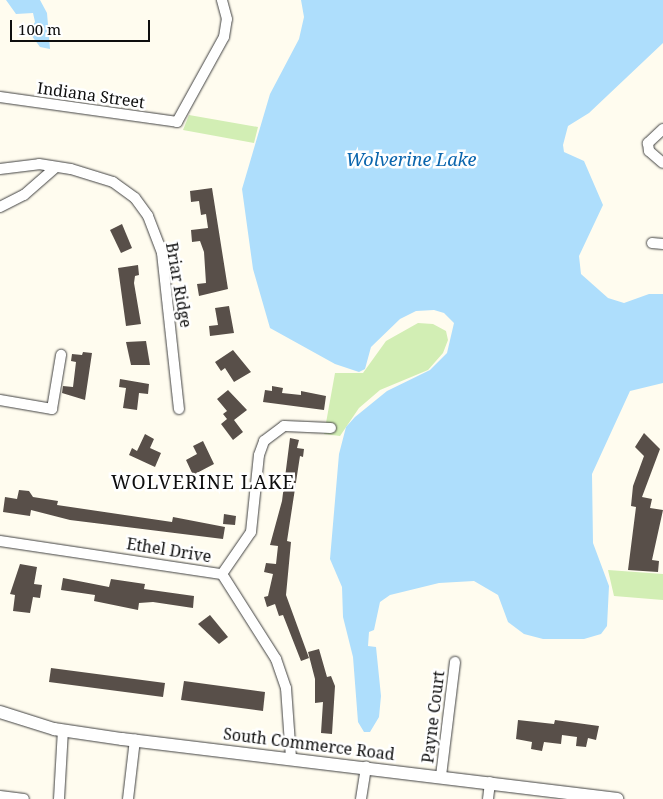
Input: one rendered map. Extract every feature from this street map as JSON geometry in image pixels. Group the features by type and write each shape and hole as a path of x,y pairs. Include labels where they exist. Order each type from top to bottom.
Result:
{"street":[{"name":"Indiana Street","path":"0,97 177,122 224,36 227,19 222,0"},
{"path":"663,129 648,142 649,151 663,163"},
{"name":"Briar Ridge","path":"0,169 17,164 90,173 114,182 136,198 148,216 162,253 169,292 179,409"},
{"path":"0,207 24,195 55,168"},
{"path":"652,243 663,244"},
{"path":"0,400 52,409 61,355"},
{"path":"222,574 239,555 251,532 259,455 264,440 284,426 331,428"},
{"name":"Ethel Drive","path":"0,541 222,574 276,659 286,688 291,758"},
{"name":"Payne Court","path":"441,776 455,662"},
{"name":"South Commerce Road","path":"0,712 63,730 366,766 617,799"},
{"path":"59,799 63,730"},
{"path":"128,799 135,739"},
{"path":"361,799 366,766"},
{"path":"488,799 490,782"},
{"path":"0,796 24,799"}],"green space":[{"path":"189,115 258,127 254,143 183,130"},
{"path":"418,323 433,324 446,331 448,340 443,353 428,370 380,390 359,408 340,436 324,434 335,373 363,373 386,341"},
{"path":"608,570 663,574 663,600 614,596"}],"water":[{"path":"6,0 40,0 47,13 50,49 40,47 29,32 35,22 33,13 16,14"},
{"name":"Wolverine Lake","path":"301,0 663,0 663,43 589,113 568,126 563,145 564,152 584,161 603,205 579,256 581,274 608,298 624,303 649,294 663,294 663,383 630,391 592,474 593,543 609,586 607,626 601,634 584,639 543,639 524,634 508,622 498,595 474,581 439,583 390,595 380,602 374,630 369,632 368,646 376,647 381,696 379,717 370,732 364,732 358,722 353,657 343,617 342,587 330,559 339,454 346,427 355,417 387,391 430,370 447,353 454,323 444,313 434,310 416,311 400,319 371,347 365,369 359,372 335,364 270,328 253,269 242,189 270,94 299,39 304,17"}],"building":[{"path":"212,188 228,289 199,296 197,284 206,283 204,252 200,241 192,242 191,230 208,228 206,214 201,215 199,201 191,202 190,191"},
{"path":"122,224 132,248 121,253 110,230"},
{"path":"138,265 139,275 135,276 134,283 141,324 126,326 118,268"},
{"path":"229,306 234,333 210,336 209,326 218,325 215,308"},
{"path":"146,341 150,365 131,365 126,342"},
{"path":"233,350 251,372 234,382 225,368 221,371 215,362"},
{"path":"83,352 92,353 85,400 62,393 63,386 73,387 76,362 71,361 72,354 82,355"},
{"path":"120,379 149,384 148,394 139,393 137,410 123,408 126,388 119,387"},
{"path":"272,386 283,388 282,393 301,395 301,391 326,396 324,410 263,402 265,390 272,391"},
{"path":"228,390 247,410 234,420 243,432 233,440 221,424 227,419 223,414 227,411 217,399"},
{"path":"644,433 660,449 642,497 652,499 650,508 663,510 652,560 659,561 658,572 628,570 636,507 631,506 633,486 644,456 635,447"},
{"path":"145,434 154,439 150,448 161,453 155,467 129,455 132,448 137,451"},
{"path":"290,438 299,440 297,448 304,449 303,457 300,456 287,541 291,542 286,595 309,658 301,661 283,615 279,616 275,604 267,607 264,597 268,596 273,574 264,572 266,563 276,564 278,546 270,545 282,501"},
{"path":"203,441 214,464 193,475 186,460 197,454 193,446"},
{"path":"19,490 29,491 33,497 58,501 57,505 172,522 173,517 225,527 223,539 70,520 31,510 30,516 3,512 5,497 17,499"},
{"path":"224,514 236,516 235,525 223,524"},
{"path":"20,564 37,567 34,584 42,585 40,598 33,597 30,613 13,611 15,595 10,594"},
{"path":"63,578 109,587 111,579 145,584 144,589 194,596 193,608 153,602 139,603 138,610 94,601 95,595 61,590"},
{"path":"210,615 228,637 219,644 198,624"},
{"path":"319,649 327,677 331,676 335,686 332,734 321,733 323,702 315,703 315,679 308,652"},
{"path":"51,668 165,683 163,697 49,682"},
{"path":"184,681 265,692 263,711 181,700"},
{"path":"518,720 554,724 555,720 599,726 596,740 588,738 586,747 576,746 577,737 562,735 561,744 544,742 542,751 531,749 532,742 516,739"}],"district":[{"name":"WOLVERINE LAKE","path":"203,483"}]}
